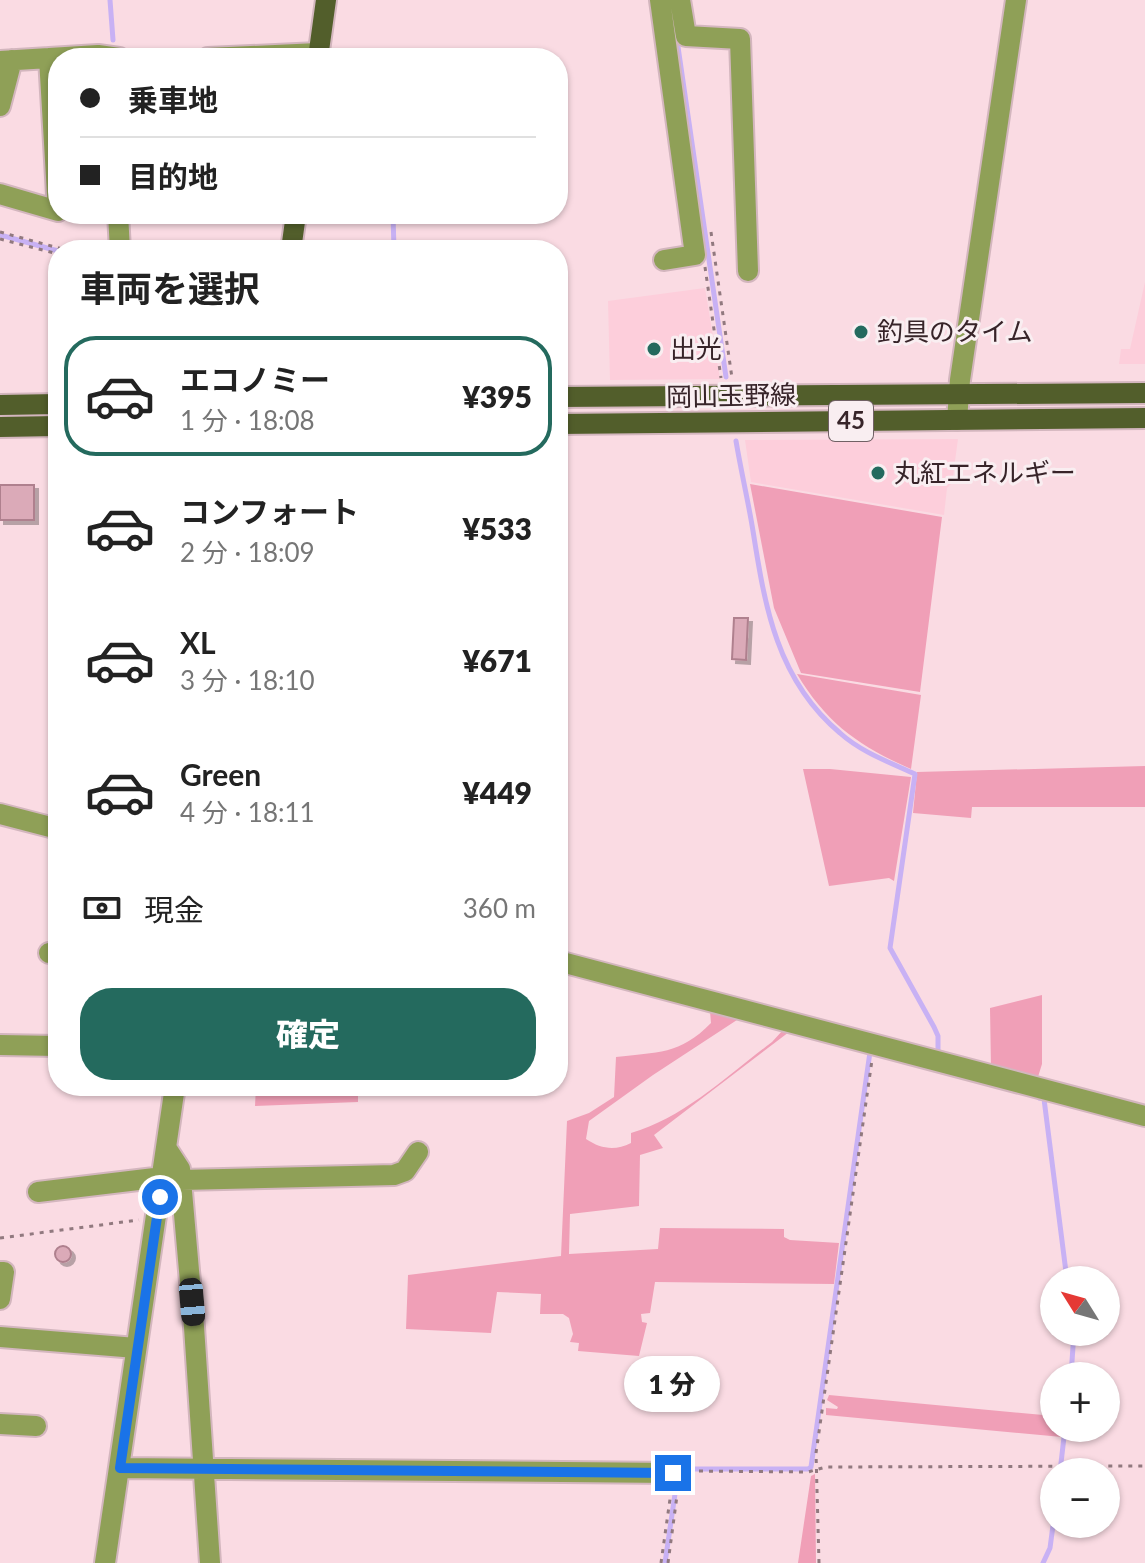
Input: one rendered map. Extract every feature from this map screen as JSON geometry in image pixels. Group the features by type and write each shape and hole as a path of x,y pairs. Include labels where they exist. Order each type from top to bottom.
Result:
{"main road":[{"path":"319,48 326,0"},
{"name":"岡山玉野線","path":"568,397 1145,393"},
{"path":"0,405 48,404"},
{"name":"岡山玉野線","path":"568,424 1145,418"},
{"path":"0,427 48,426"}],"street":[{"path":"660,0 695,255 664,260"},
{"path":"680,0 686,36 740,39 748,271"},
{"path":"957,420 1016,0"},
{"path":"0,106 6,60 48,58"},
{"path":"0,194 48,208"},
{"path":"0,814 48,826"},
{"path":"568,964 1145,1116"},
{"path":"0,1045 48,1046"},
{"path":"174,1096 167,1149 203,1468 210,1563"},
{"path":"38,1192 172,1179 394,1175 405,1171 418,1152"},
{"path":"105,1563 157,1218 172,1179"},
{"path":"0,1272 4,1272 0,1299"},
{"path":"0,1337 136,1348"},
{"path":"0,1424 36,1426"},
{"path":"120,1468 677,1472"}],"path":[{"path":"0,232 48,245"},
{"path":"0,239 48,251"},
{"path":"704,260 721,382"},
{"path":"819,1563 818,1440 874,1044"},
{"path":"0,1238 157,1218"},
{"path":"677,1472 817,1470 826,1467 1145,1466"},
{"path":"661,1563 677,1472"},
{"path":"668,1563 677,1472"}],"shaded area":[{"path":"1145,282 1145,364 1119,364 1121,349 1130,349"},
{"path":"705,288 720,379 610,380 608,301"},
{"path":"958,439 944,515 751,482 745,440"},
{"path":"750,484 942,517 920,692 801,673 774,608"},
{"path":"797,674 921,695 911,769 846,732 820,707"},
{"path":"1145,766 1145,807 972,807 971,818 913,813 917,772"},
{"path":"803,769 911,777 894,881 889,878 829,886"},
{"path":"1042,995 1042,1064 1037,1080 991,1068 990,1008"},
{"path":"710,1011 740,1018 589,1121 586,1139 608,1148 631,1143 631,1133 687,1106 772,1042 783,1030 789,1032 654,1135 663,1148 640,1155 639,1206 570,1214 569,1254 658,1249 660,1228 784,1229 784,1237 790,1240 839,1243 834,1284 655,1282 650,1313 641,1314 642,1322 647,1323 639,1356 578,1351 579,1343 570,1342 573,1334 569,1318 563,1314 540,1314 541,1294 497,1292 491,1333 406,1329 408,1275 561,1256 567,1121 589,1113 614,1097 616,1057 678,1047 711,1023"},
{"path":"256,1096 358,1096 358,1102 255,1106"},
{"path":"829,1395 1040,1415 1040,1435 826,1415 826,1408 838,1407 827,1400"},
{"path":"815,1474 816,1563 798,1563 811,1476"}],"building":[{"path":"0,485 34,485 34,520 0,520"},
{"path":"734,618 748,618 746,660 732,659"},
{"path":"63,1246 71,1254 63,1262 55,1254"}],"waterway":[{"path":"110,0 113,40"},
{"path":"676,33 726,377"},
{"path":"393,224 394,240"},
{"path":"0,235 48,248"},
{"path":"736,441 769,614 788,666 819,712 848,740 915,774 890,948 934,1027 938,1036 938,1055"},
{"path":"677,1469 811,1467 870,1052"},
{"path":"1039,1098 1044,1099 1065,1266"},
{"path":"1072,1362 1073,1346"},
{"path":"1062,1458 1063,1442"},
{"path":"665,1563 677,1480"},
{"path":"1043,1563 1051,1538"}],"place":[{"name":"釣具のタイム","path":"861,332"},
{"name":"出光","path":"654,349"},
{"name":"丸紅エネルギー","path":"878,473"}],"route":[{"path":"160,1197 120,1468 673,1473"}]}
